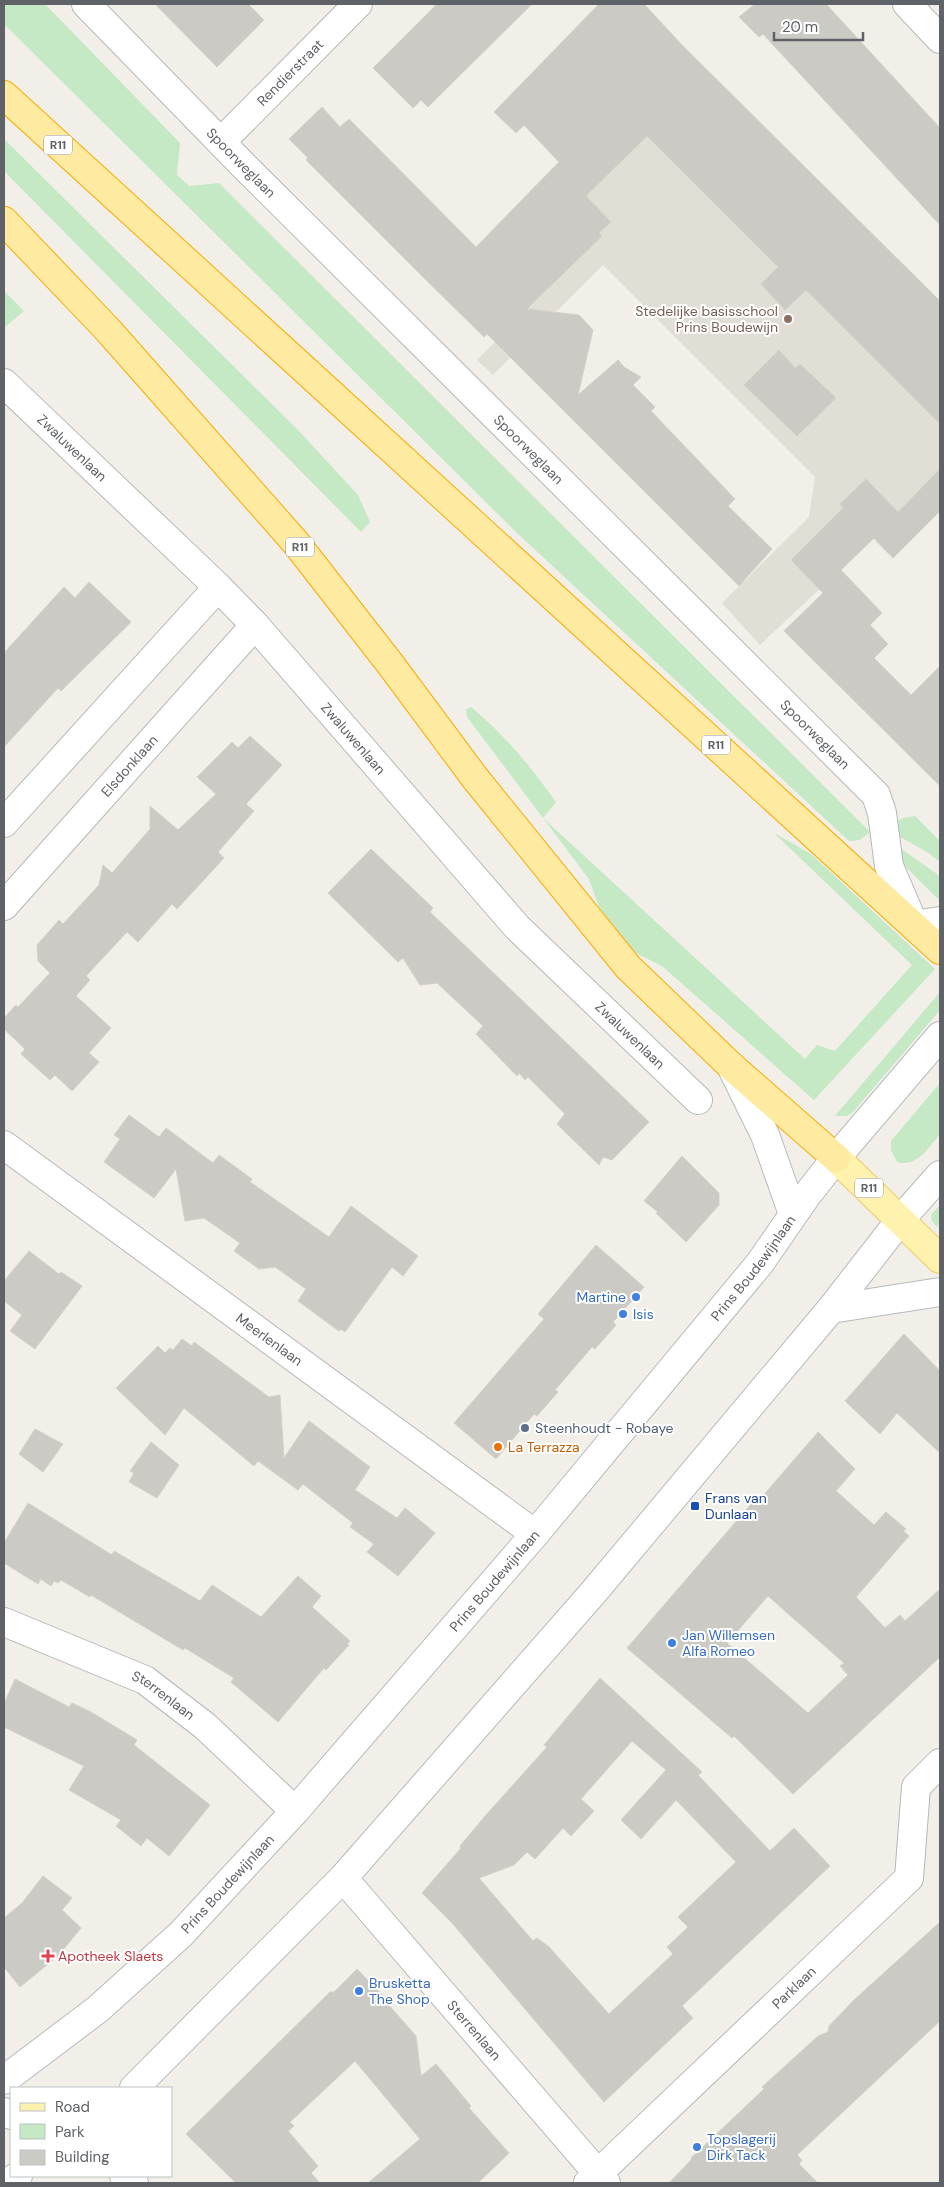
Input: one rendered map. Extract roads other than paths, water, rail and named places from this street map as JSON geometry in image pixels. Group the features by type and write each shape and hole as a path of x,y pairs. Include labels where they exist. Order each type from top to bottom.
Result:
{"highway":[{"name":"R11","path":"4,95 927,923 940,950"},
{"name":"R11","path":"4,221 108,330 296,543 392,665 475,778 628,967 732,1066 836,1158"}],"main road":[{"name":"R11","path":"836,1158 901,1219 940,1259"}],"street":[{"name":"Spoorweglaan","path":"86,4 221,142 876,795 882,813 889,866 927,923"},
{"name":"Rendierstraat","path":"221,142 358,4"},
{"path":"907,4 940,39"},
{"name":"Zwaluwenlaan","path":"4,383 218,587 255,626 517,927 698,1100"},
{"path":"4,823 218,587"},
{"name":"Elsdonklaan","path":"4,906 255,626"},
{"name":"Prins Boudewijnlaan","path":"4,2080 98,2009 174,1941 295,1811 535,1534 760,1263 793,1214 836,1158 940,1036"},
{"path":"732,1066 765,1135 793,1214"},
{"name":"Meerlenlaan","path":"4,1145 535,1534"},
{"path":"135,2087 172,2053 343,1878 592,1594 831,1309 901,1219 940,1175"},
{"path":"831,1309 940,1292"},
{"name":"Sterrenlaan","path":"4,1622 146,1680 205,1726 295,1811"},
{"name":"Parklaan","path":"597,2180 909,1878 916,1787 940,1764"},
{"name":"Sterrenlaan","path":"343,1878 597,2180"}],"place":[{"name":"Stedelijke basisschool Prins Boudewijn","path":"788,319"},
{"name":"Martine","path":"636,1297"},
{"name":"Isis","path":"623,1314"},
{"name":"Steenhoudt - Robaye","path":"525,1428"},
{"name":"La Terrazza","path":"498,1447"},
{"name":"Frans van Dunlaan","path":"695,1506"},
{"name":"Jan Willemsen Alfa Romeo","path":"672,1643"},
{"name":"Apotheek Slaets","path":"48,1956"},
{"name":"Brusketta The Shop","path":"359,1991"},
{"name":"Topslagerij Dirk Tack","path":"697,2147"}]}
